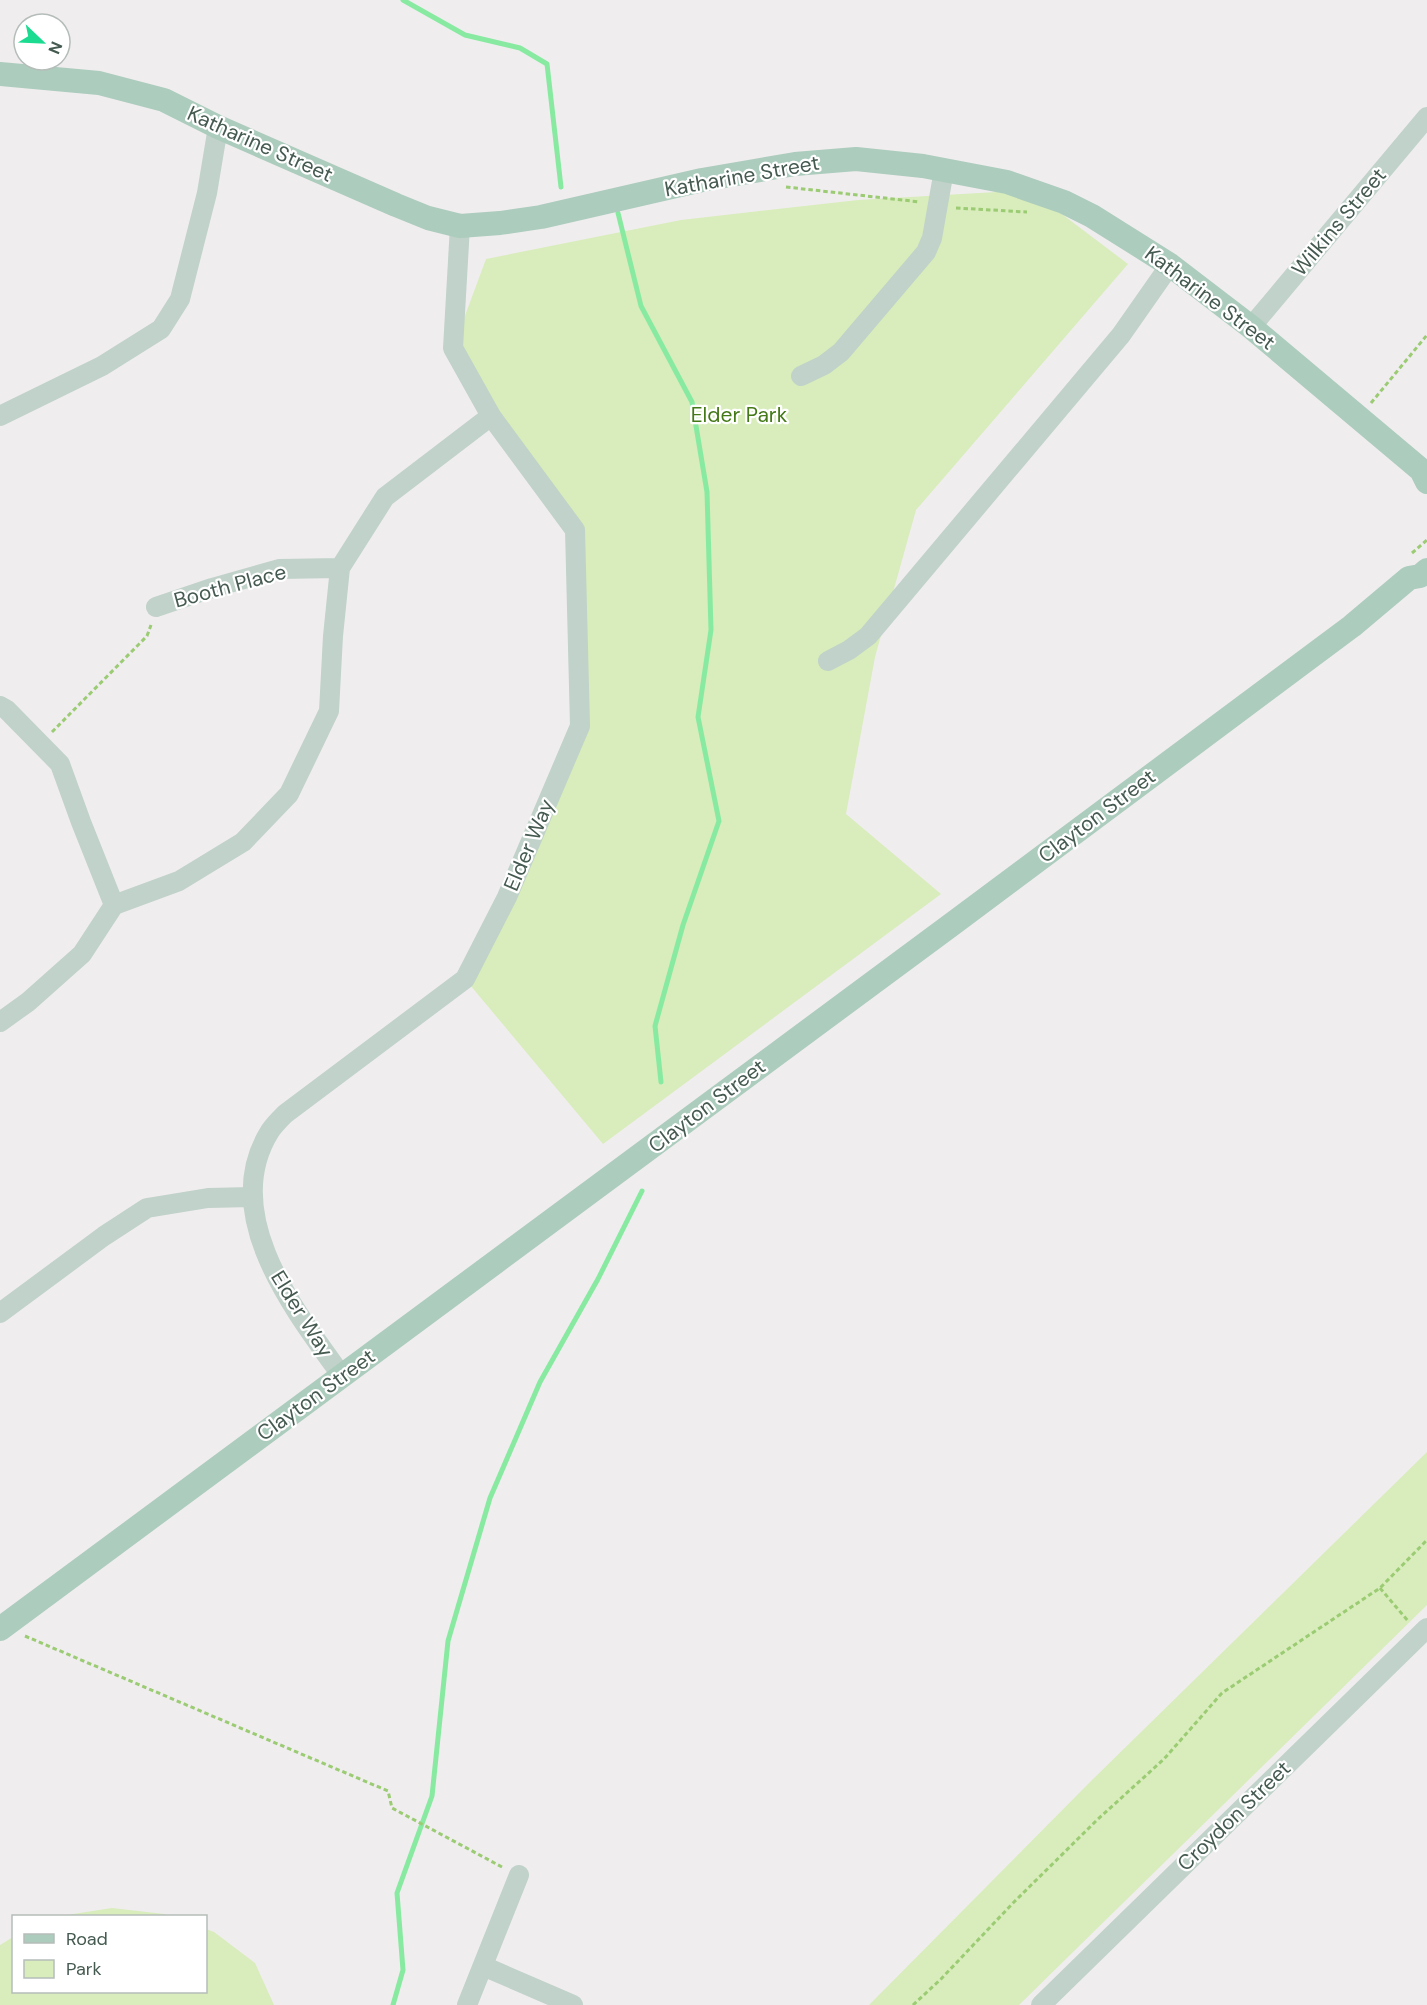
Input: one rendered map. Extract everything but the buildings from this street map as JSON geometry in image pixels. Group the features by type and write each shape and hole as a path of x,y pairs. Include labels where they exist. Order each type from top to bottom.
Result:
{"main road":[{"name":"Katharine Street","path":"0,74 99,82 164,100 218,127 428,218 460,226 541,217 702,180 795,164 856,159 944,170 1007,182 1064,202 1109,226 1170,265 1251,327 1425,474"},
{"name":"Clayton Street","path":"9,1631 342,1376 1333,640 1418,574 1414,565 1427,553"}],"street":[{"name":"Wilkins Street","path":"1251,327 1427,117"},
{"path":"0,416 102,366 161,328 180,299 207,193 218,127"},
{"path":"801,376 824,365 841,352 926,252 932,238 944,170"},
{"name":"Elder Way","path":"342,1376 280,1287 269,1262 259,1232 252,1197 255,1169 263,1146 271,1130 285,1114 465,979 507,897 580,726 575,530 491,416 453,348 460,226"},
{"path":"828,660 849,650 868,636 1121,335 1170,265"},
{"path":"0,1022 28,1002 82,954 114,905 179,881 243,842 289,794 329,711 340,568 385,497 491,416"},
{"name":"Booth Place","path":"156,607 279,569 340,568"},
{"path":"0,706 7,710 60,764 114,905"},
{"path":"0,1313 104,1236 147,1208 208,1198 252,1197"},
{"name":"Croydon Street","path":"1041,2005 1423,1631"},
{"path":"467,2005 519,1875"},
{"path":"483,1966 573,2005"}],"path":[{"path":"785,187 923,203"},
{"path":"948,208 1029,213"},
{"path":"1370,404 1427,334"},
{"path":"1364,398 1376,410"},
{"path":"40,744 147,636 156,607"},
{"path":"913,2005 1097,1820 1164,1759 1222,1693 1380,1588 1427,1540"},
{"path":"1380,1588 1423,1631"},
{"path":"9,1631 388,1791 392,1808 519,1875"}],"green space":[{"name":"Elder Park","path":"1030,190 1128,264 916,510 875,657 846,814 941,894 603,1144 465,979 580,725 575,530 453,348 486,259 681,220 858,200"},
{"path":"1427,1452 1427,1605 1019,2005 869,2005 1090,1782"},
{"path":"112,1908 168,1915 66,1915"},
{"path":"207,1929 214,1932 255,1963 274,2005 0,2005 0,1945 12,1938 12,1993 207,1993"}],"waterway":[{"path":"403,0 465,35 520,48 547,64 561,187"},
{"path":"618,213 641,306 692,402 707,492 711,630 698,717 719,821 683,925 655,1026 661,1082"},
{"path":"393,2005 403,1970 397,1893 432,1796 448,1641 490,1498 540,1382 598,1279 642,1191"}]}
